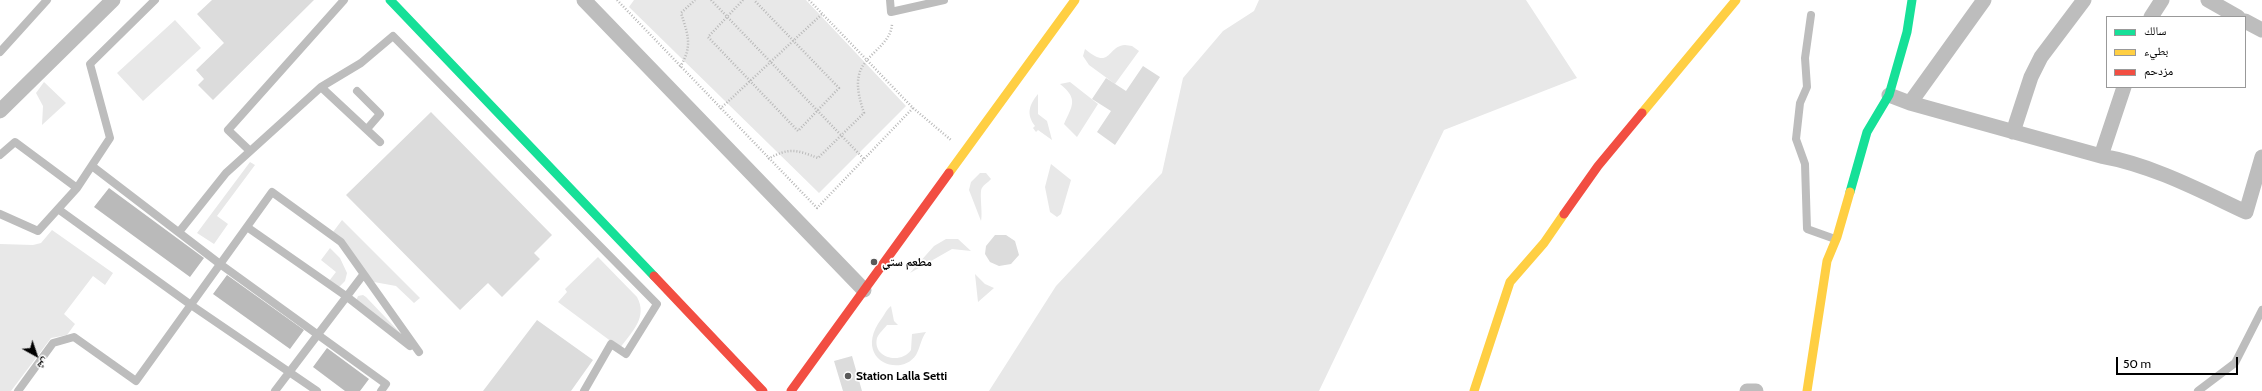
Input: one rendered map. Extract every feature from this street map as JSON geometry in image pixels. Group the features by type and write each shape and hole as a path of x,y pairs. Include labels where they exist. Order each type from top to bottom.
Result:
{"street":[{"path":"0,111 113,0"},
{"path":"390,0 763,391"},
{"path":"584,0 864,290"},
{"path":"791,391 1075,0"},
{"path":"1474,391 1510,282 1544,243 1598,166 1736,0"},
{"path":"1807,391 1815,352 1827,261 1836,239 1867,132 1889,95 1907,32 1912,0"},
{"path":"1910,103 1984,0"},
{"path":"2013,132 2031,77 2041,57 2084,0"},
{"path":"2152,16 2162,0"},
{"path":"2208,0 2236,16"},
{"path":"2246,22 2262,30"},
{"path":"2101,156 2124,88"},
{"path":"1889,95 1910,103 2013,132 2101,156 2119,159 2172,178 2246,212 2262,157"},
{"path":"1747,391 1756,391"}],"lane":[{"path":"0,52 47,0"},
{"path":"0,214 38,231 77,188 110,138 90,64 155,0"},
{"path":"250,151 228,130 344,0"},
{"path":"890,0 891,12 944,0"},
{"path":"1812,15 1805,58 1807,87 1800,103 1796,139 1805,164 1807,229 1836,239"},
{"path":"179,232 226,173 250,151 321,87 361,63 393,36 657,304 626,354 611,344 584,391"},
{"path":"321,87 380,142"},
{"path":"357,91 380,114 367,130"},
{"path":"0,155 15,142 77,188"},
{"path":"92,166 220,264 386,384 381,391"},
{"path":"18,391 53,343 74,337 136,381 272,192 340,242 362,275 419,352 346,296 247,227"},
{"path":"58,209 191,305 317,391"},
{"path":"275,391 289,371 319,335 362,275"},
{"path":"2198,391 2235,363 2262,310"}],"path":[{"path":"618,0 720,109 817,208 913,108"},
{"path":"680,67 686,57 689,47 681,13 695,0"},
{"path":"711,0 864,159"},
{"path":"743,0 708,37 798,131 839,88 754,0"},
{"path":"809,0 913,108 964,152"},
{"path":"768,159 786,150 800,151 818,158 864,112 860,101 859,75 862,67 889,36 892,25 891,12"},
{"path":"720,109 822,14"}],"shaded area":[{"path":"634,0 806,0 906,106 819,193 629,7"},
{"path":"1259,0 1526,0 1577,78 1444,130 1319,391 989,391 1056,286 1162,173 1183,78 1223,31 1254,11"},
{"path":"175,20 201,48 143,101 117,73"},
{"path":"1119,46 1132,46 1139,51 1115,84 1089,65 1083,56 1085,49 1093,55 1104,58"},
{"path":"44,82 66,103 42,125 43,106 36,93"},
{"path":"1070,82 1098,104 1077,137 1064,124 1071,107 1072,99 1066,89 1060,84"},
{"path":"1038,94 1038,114 1047,121 1052,140 1038,130 1036,132 1033,128 1035,126 1030,117 1030,110 1032,102"},
{"path":"250,162 255,165 217,216 228,224 214,244 197,233"},
{"path":"1051,164 1071,180 1061,214 1057,217 1050,212 1045,187"},
{"path":"980,173 986,173 991,179 981,190 981,221 969,190 971,182"},
{"path":"109,188 204,258 190,277 94,207"},
{"path":"342,220 420,298 414,303 396,286 374,282 333,232"},
{"path":"52,230 113,273 105,285 93,276 64,314 75,324 67,335 51,338 11,391 0,391 0,244 33,245 41,243"},
{"path":"946,239 958,239 971,251 952,249 910,273 934,246"},
{"path":"330,248 340,258 347,273 345,281 338,288 329,281 336,272 321,260"},
{"path":"598,257 637,297 640,304 640,318 634,330 620,348 558,302 567,292 565,289"},
{"path":"975,274 985,284 994,288 978,302"},
{"path":"227,275 304,330 290,349 213,294"},
{"path":"363,295 408,341 356,301 358,296"},
{"path":"891,306 894,321 898,325 887,325 877,338 877,345 883,355 895,358 906,355 911,350 912,334 926,332 916,355 909,362 900,365 890,365 881,361 875,354 872,344 874,332"},
{"path":"327,348 369,379 360,391 345,391 313,367"}],"building":[{"path":"212,0 314,0 213,100 198,85 204,79 196,70 224,43 197,14"},
{"path":"1143,66 1160,77 1115,145 1097,132 1111,111 1092,99 1106,78 1126,91"},
{"path":"431,112 552,235 534,253 540,259 502,297 488,283 460,310 346,195"},
{"path":"995,235 1006,235 1015,241 1019,255 1011,264 999,266 990,262 985,254 986,246"},
{"path":"537,320 593,360 571,391 483,391"},
{"name":"Station Lalla Setti","path":"852,356 862,391 843,391 834,361"}],"traffic: fast":[{"path":"390,0 654,276"},
{"path":"1850,192 1867,132 1889,95 1907,32 1912,0"}],"traffic: slow":[{"path":"949,173 1075,0"},
{"path":"1642,113 1736,0"},
{"path":"1807,391 1827,261 1837,237 1850,192"},
{"path":"1474,391 1510,282 1544,243 1564,214"}],"traffic: jam":[{"path":"1564,214 1598,166 1642,113"},
{"path":"791,391 949,173"},
{"path":"654,276 763,391"}],"place":[{"name":"مطعم ستي","path":"874,262"},
{"name":"Station Lalla Setti","path":"848,376"}]}
